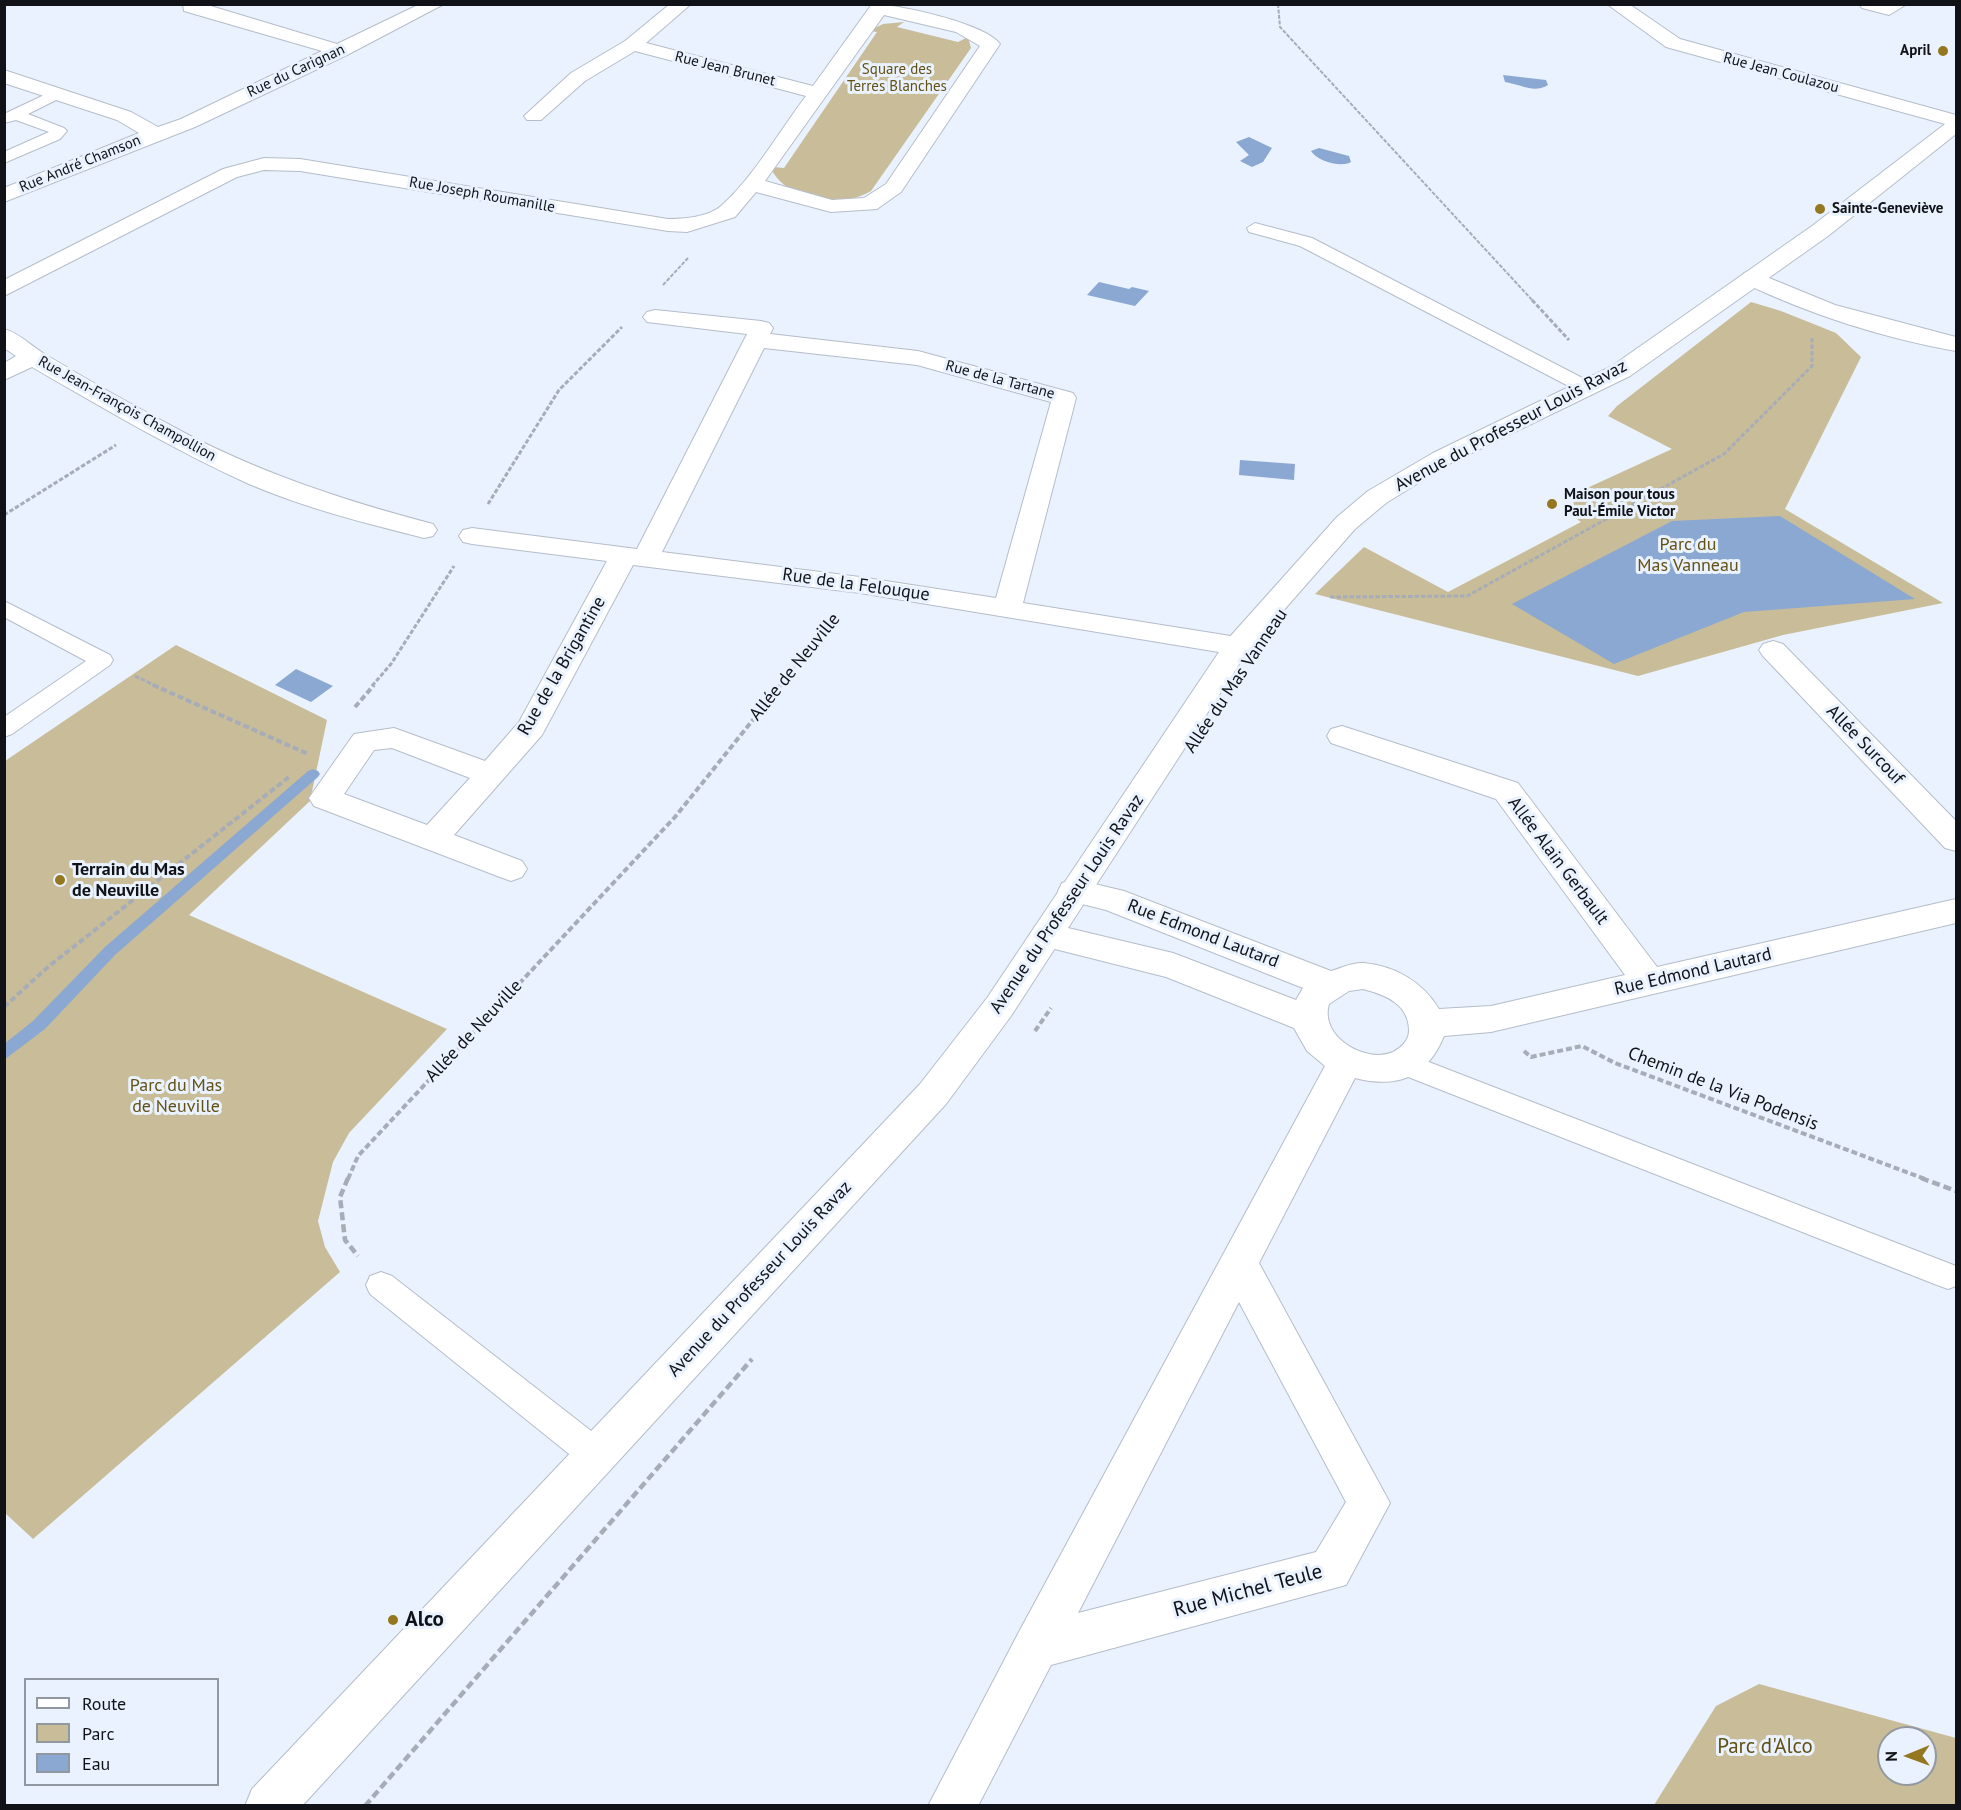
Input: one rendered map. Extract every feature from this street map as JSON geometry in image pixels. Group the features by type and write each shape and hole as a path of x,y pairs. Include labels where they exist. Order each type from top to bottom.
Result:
{"street":[{"path":"195,4 190,7 340,51"},
{"name":"Rue du Carignan","path":"156,134 188,123 435,4"},
{"path":"534,116 578,77 632,45 682,4"},
{"name":"Rue Jean Coulazou","path":"1616,4 1673,43 1956,123"},
{"path":"1868,4 1889,10 1899,4"},
{"path":"752,184 831,206 869,204 894,188 990,44 962,28 880,6"},
{"name":"Rue Joseph Roumanille","path":"4,288 230,173 264,164 300,165 668,225 687,226 709,220 727,212 752,184 880,6"},
{"name":"Rue Jean Brunet","path":"632,45 818,93"},
{"path":"4,76 123,116 156,134"},
{"name":"Avenue du Professeur Louis Ravaz","path":"269,1806 933,1094 999,1007 1238,646 1346,523 1377,498 1442,458 1621,371 1820,231 1956,123"},
{"name":"Rue André Chamson","path":"4,196 156,134"},
{"path":"1752,278 1791,298 1842,317 1956,344"},
{"path":"636,555 761,328 655,316"},
{"name":"Rue Jean-François Champollion","path":"4,336 32,357 149,424 260,479 332,505 424,530"},
{"name":"Rue de la Tartane","path":"756,340 918,358 1064,398 1008,607"},
{"path":"4,373 32,357"},
{"name":"Rue de la Felouque","path":"472,536 861,585 1238,646"},
{"name":"Rue de la Brigantine","path":"432,839 531,728 636,555"},
{"name":"Allée Surcouf","path":"1773,650 1956,840"},
{"name":"Allée Alain Gerbault","path":"1342,736 1507,791 1650,983"},
{"path":"491,774 394,738 365,741 325,798 511,869"},
{"name":"Rue Edmond Lautard","path":"1074,891 1112,899 1329,984"},
{"name":"Rue Edmond Lautard","path":"1429,1023 1491,1018 1956,911"},
{"path":"1047,936 1173,966 1310,1019"},
{"path":"1363,976 1398,985 1423,1008 1429,1023 1424,1046 1415,1056 1403,1063 1385,1067 1366,1067 1346,1061 1321,1043 1310,1019 1311,1005 1318,993 1329,984 1344,978 1363,976"},
{"path":"952,1806 1346,1061"},
{"name":"Rue Michel Teule","path":"1036,1646 1330,1570 1369,1503 1239,1264"}],"lane":[{"path":"10,118 57,94"},
{"path":"4,158 54,136 59,131 10,118"},
{"path":"1255,228 1306,242 1587,388"},
{"path":"4,608 102,660 4,729"},
{"path":"1403,1063 1948,1276"},
{"path":"381,1285 596,1455"}],"path":[{"path":"1278,4 1280,27 1571,342"},
{"path":"656,293 714,230 709,220"},
{"path":"1321,601 1331,597 1467,596 1724,454 1812,366 1811,333 1780,308 1791,298"},
{"path":"350,714 391,664 472,536 490,500 559,390 624,325"},
{"path":"4,515 149,424"},
{"name":"Allée de Neuville","path":"381,1285 345,1240 340,1197 358,1156 675,817 861,585"},
{"path":"102,660 200,708 315,757"},
{"path":"4,1006 48,967 296,771"},
{"name":"Chemin de la Via Podensis","path":"1491,1018 1531,1057 1582,1046 1615,1063 1956,1191"}],"green space":[{"name":"Square des Terres Blanches","path":"904,22 897,27 958,42 968,37 971,48 871,191 859,197 831,201 804,196 791,190 772,171 774,167 784,168 877,32 869,31 883,24"},
{"name":"Parc du Mas Vanneau","path":"1751,302 1781,311 1836,333 1861,357 1785,509 1943,603 1783,635 1638,676 1315,594 1364,547 1448,592 1581,522 1573,516 1574,494 1672,449 1608,416 1617,406"},
{"name":"Parc du Mas de Neuville","path":"176,645 327,720 310,801 189,915 447,1029 349,1133 333,1162 318,1221 325,1247 340,1272 33,1539 5,1513 5,761"},
{"name":"Parc d'Alco","path":"1759,1684 1912,1726 1877,1726 1877,1786 1937,1786 1937,1733 1956,1738 1956,1805 1654,1805 1716,1706"}],"water":[{"path":"1503,75 1546,80 1548,85 1537,89 1527,88 1505,82"},
{"path":"1249,137 1272,148 1263,162 1252,167 1240,161 1249,155 1236,142"},
{"path":"1319,148 1349,156 1351,162 1336,164 1318,158 1311,151"},
{"path":"1099,282 1149,291 1135,306 1087,295"},
{"path":"1240,460 1295,464 1294,480 1239,475"},
{"path":"1780,516 1915,599 1744,612 1614,664 1512,604 1672,521"},
{"path":"296,669 333,686 311,702 275,685"}],"waterway":[{"path":"4,1054 39,1025 110,951 313,774"}],"place":[{"name":"April","path":"1943,51"},
{"name":"Sainte-Geneviève","path":"1820,209"},
{"name":"Maison pour tous Paul-Émile Victor","path":"1552,504"},
{"name":"Terrain du Mas de Neuville","path":"60,880"},
{"name":"Alco","path":"393,1620"}]}
